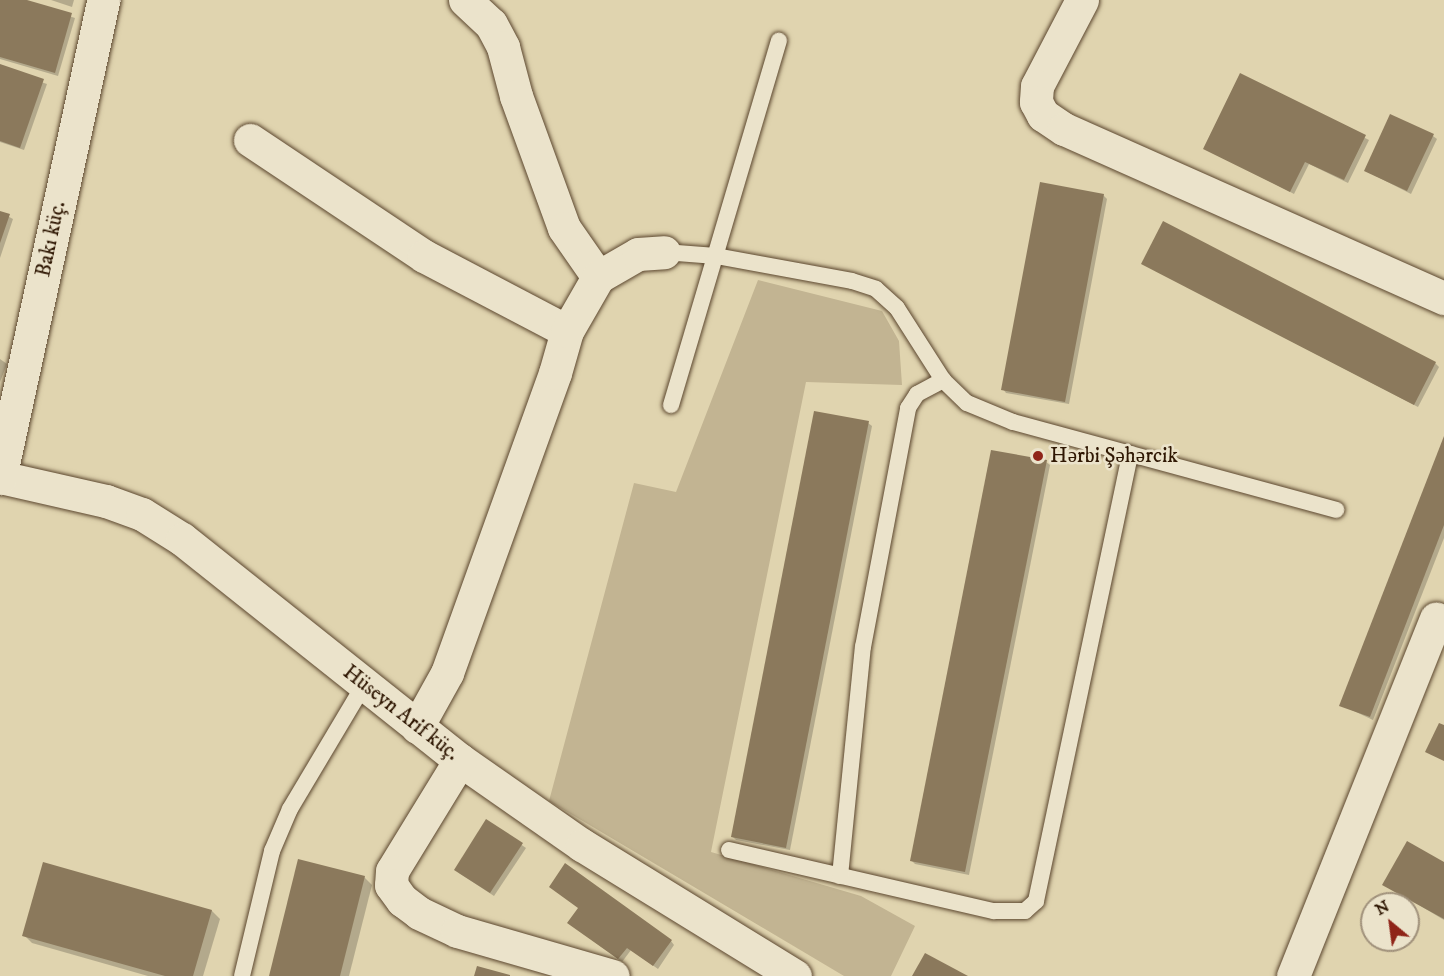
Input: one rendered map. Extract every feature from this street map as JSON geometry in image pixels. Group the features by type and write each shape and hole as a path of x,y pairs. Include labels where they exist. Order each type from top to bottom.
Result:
{"street":[{"name":"Bakı küç.","path":"0,477 103,0"},
{"path":"465,0 491,24 504,47 516,96 564,228 598,277"},
{"path":"1082,0 1037,86 1036,102 1043,115 1064,129 1444,298"},
{"path":"250,140 424,256 567,331"},
{"path":"417,727 447,673 555,373 567,331 598,277 638,254 664,252"},
{"name":"Hüseyn Arif küç.","path":"0,477 105,501 142,514 182,538 460,760 582,845 795,976"},
{"path":"1293,976 1436,619"},
{"path":"460,760 392,872 391,885 402,900 419,913 457,931 561,969 613,976"}],"lane":[{"path":"671,405 779,41"},
{"path":"664,252 716,256 852,280 876,289 897,308 943,380 967,403 1013,422 1336,510"},
{"path":"840,876 863,647 908,408 917,394 943,380"},
{"path":"729,850 994,911 1025,911 1036,901 1130,454"},
{"path":"242,976 281,830 364,685"}],"shaded area":[{"path":"758,280 882,311 899,341 902,385 806,382 711,852 861,896 915,926 891,976 844,976 549,801 634,483 676,492"}],"building":[{"path":"0,0 27,0 72,13 55,73 0,57"},
{"path":"0,64 44,79 20,148 0,141"},
{"path":"1240,73 1366,135 1344,180 1305,162 1290,192 1203,149"},
{"path":"1390,114 1434,134 1407,191 1364,171"},
{"path":"1040,182 1104,194 1065,402 1001,390"},
{"path":"0,211 10,214 0,243"},
{"path":"1163,221 1436,362 1414,405 1141,264"},
{"path":"814,411 869,421 786,848 731,837"},
{"path":"1444,436 1444,525 1370,717 1339,706"},
{"path":"991,450 1047,460 965,872 910,861"},
{"path":"1439,723 1444,725 1444,761 1425,752"},
{"path":"486,819 523,843 490,893 454,870"},
{"path":"1407,841 1444,862 1444,919 1420,906 1420,892 1395,892 1382,885"},
{"path":"298,859 365,876 340,976 269,976"},
{"path":"43,862 212,910 193,976 165,976 22,936"},
{"path":"565,863 672,940 653,966 627,948 618,959 567,923 578,908 549,887"},
{"path":"925,953 968,976 912,976"},
{"path":"477,966 510,975 510,976 474,976"}],"place":[{"name":"Hərbi Şəhərcik","path":"1038,456"}]}
